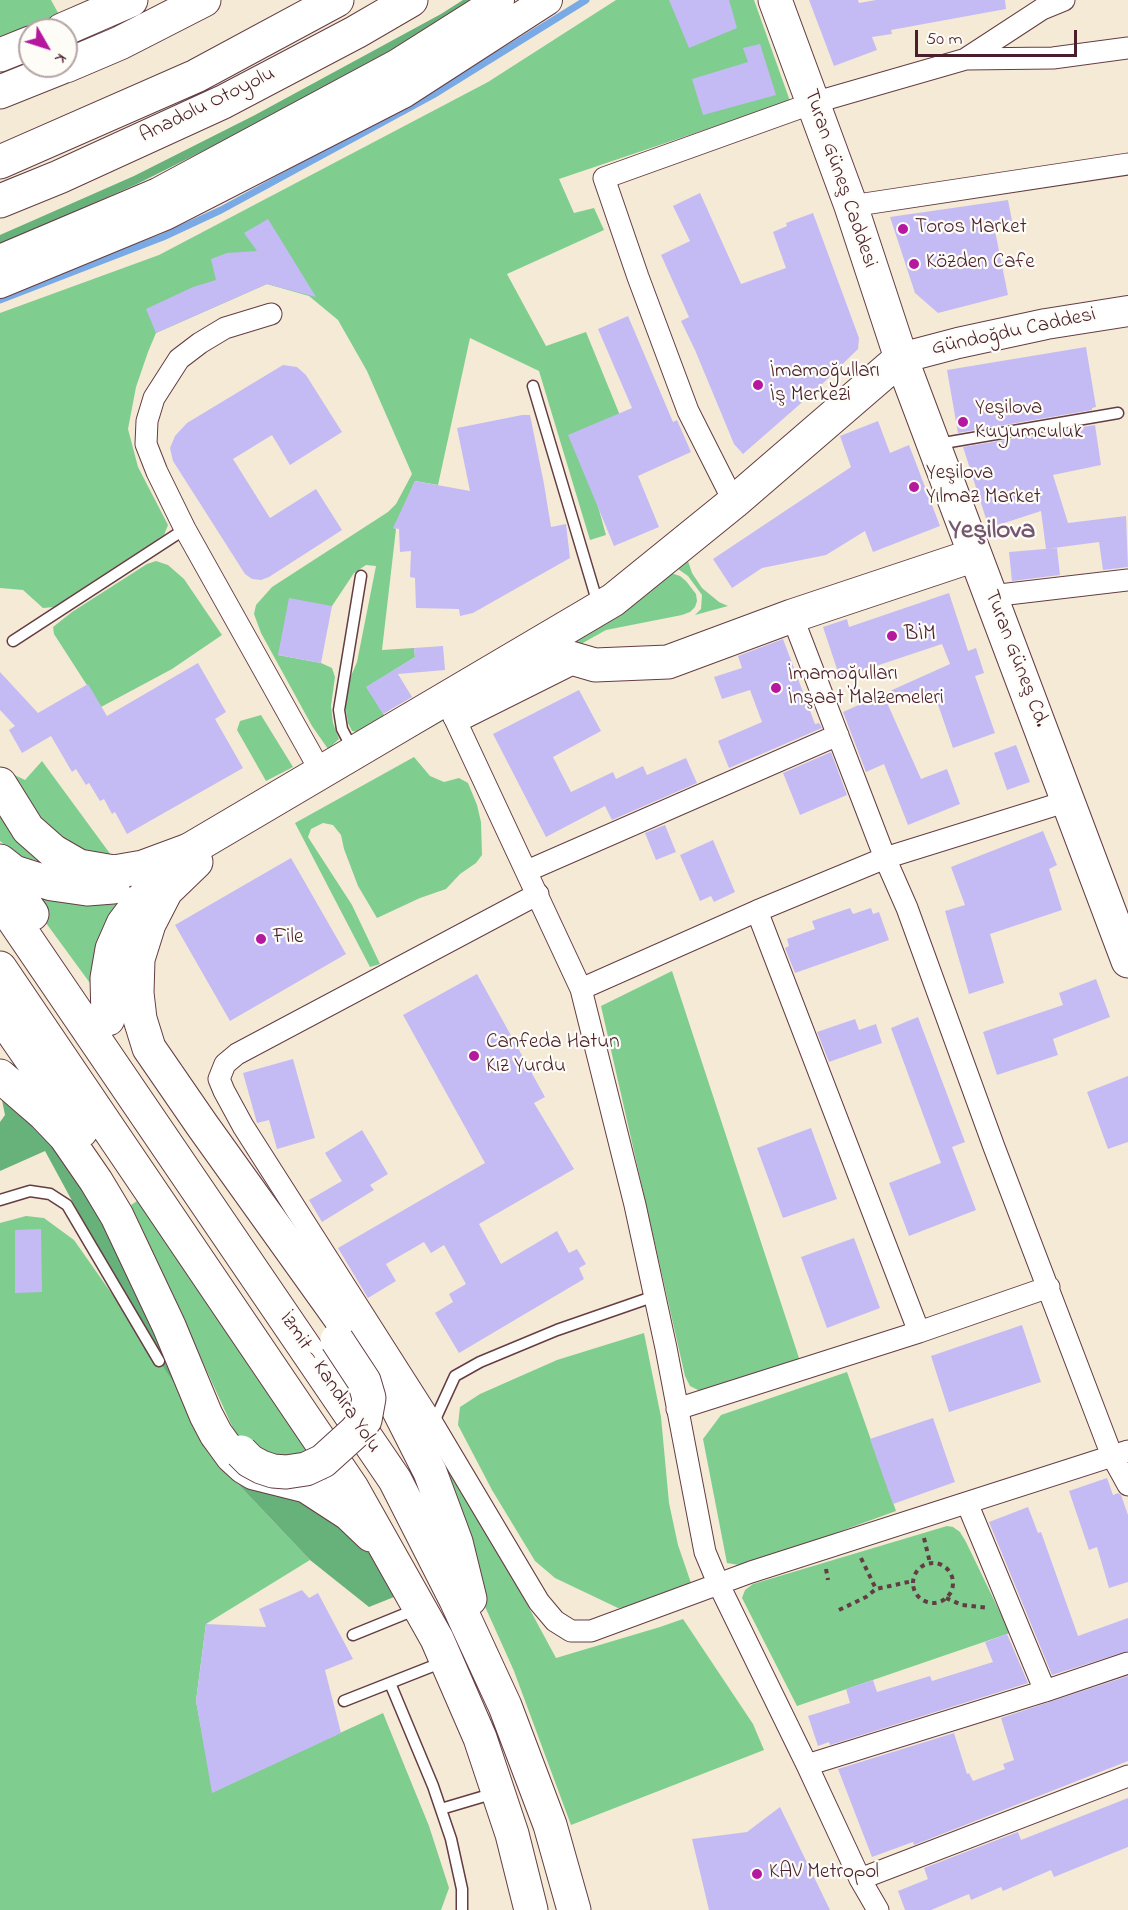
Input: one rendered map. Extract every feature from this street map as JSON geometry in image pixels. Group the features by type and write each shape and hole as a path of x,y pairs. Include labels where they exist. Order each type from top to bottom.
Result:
{"main road":[{"path":"78,23 131,0"},
{"path":"78,61 120,44 204,0"},
{"name":"Anadolu Otoyolu","path":"0,162 196,76 337,0"},
{"name":"Anadolu Otoyolu","path":"0,201 59,177 223,102 356,32 411,0"},
{"name":"Turan Güneş Caddesi","path":"775,0 851,206 901,358"},
{"path":"0,55 18,48"},
{"path":"0,92 35,78"},
{"path":"108,1019 107,978 112,950 123,924 151,890 192,856 321,772 613,600 734,502 901,358"},
{"name":"Turan Güneş Cd.","path":"901,358 1128,961"},
{"path":"0,861 14,872 52,884 87,889 108,888 147,877 192,856 454,717 571,658 595,665 668,662 792,616 975,555"},
{"path":"0,784 28,829 53,851 79,866 114,872 192,856"},
{"path":"192,856 166,891 149,924 138,958 137,993 140,1019 149,1048 388,1389 430,1472 456,1542 481,1653"},
{"path":"0,869 364,1381 369,1398 365,1420 356,1432 323,1461 306,1469 273,1471 256,1464 241,1452 225,1430 136,1226 97,1157 49,1082 0,1014"},
{"name":"İzmit - Kandıra Yolu","path":"0,900 394,1480 456,1600 505,1706 550,1825 574,1910"},
{"name":"İzmit - Kandıra Yolu","path":"0,968 352,1488 437,1639 480,1738 512,1834 531,1910"},
{"path":"0,1049 49,1082"},
{"path":"0,1076 23,1094 58,1129 96,1181 117,1216 169,1326 206,1414 216,1434 232,1456 254,1473 306,1486 349,1514 387,1551"}],"street":[{"path":"0,260 158,193 398,64 499,0"},
{"path":"0,283 165,215 403,93 547,0"},
{"path":"966,59 1042,9 1064,0"},
{"path":"734,502 688,411 604,178 813,103 966,59 1053,58 1128,48"},
{"path":"851,206 1128,164"},
{"name":"Gündoğdu Caddesi","path":"901,358 1035,326 1128,310"},
{"path":"271,314 225,328 179,359 154,398 147,421 147,444 157,472 185,529 321,772"},
{"path":"991,596 1128,580"},
{"path":"792,616 885,858 907,908 993,1147 1120,1454 1128,1485"},
{"path":"454,717 581,988 635,1205 705,1552 860,1879 878,1910"},
{"path":"526,871 838,735"},
{"path":"581,988 885,858 1068,801"},
{"path":"538,894 237,1054 225,1064 219,1079 243,1126 433,1424 539,1602 555,1621 571,1631 591,1630 718,1583 1120,1454"},
{"path":"757,911 919,1332"},
{"path":"677,1409 919,1332 1049,1287"},
{"path":"967,1503 1045,1691"},
{"path":"807,1765 1128,1663"},
{"path":"860,1879 1128,1776"}],"lane":[{"path":"533,386 599,609"},
{"path":"934,444 1118,413"},
{"path":"13,641 185,529"},
{"path":"354,753 342,729 339,710 361,576"},
{"path":"0,1200 30,1191 50,1194 67,1205 159,1361"},
{"path":"433,1424 455,1376 480,1362 557,1330 655,1296"},
{"path":"353,1635 419,1608"},
{"path":"344,1701 446,1661"},
{"path":"390,1683 451,1839 462,1889 462,1910"},
{"path":"441,1809 498,1792"}],"path":[{"path":"852,1539 876,1589"},
{"path":"930,1563 942,1566 951,1575 953,1581 946,1598 940,1602 927,1602 916,1594 913,1581 914,1575 924,1565 930,1563"},
{"path":"839,1611 876,1589 913,1581"},
{"path":"946,1598 975,1608 1009,1606"}],"green space":[{"path":"0,0 51,0 61,18 18,18 18,38 0,45"},
{"path":"463,0 480,0 446,21 259,123 137,184 0,245 0,235 134,176 255,115"},
{"path":"616,0 754,0 790,101 559,179 574,213 594,208 604,230 507,274 546,346 586,332 630,440 584,456 606,535 590,540 539,371 470,338 438,485 415,481 394,528 396,529 382,650 414,648 415,657 367,687 384,715 357,732 352,731 348,723 345,704 351,676 357,662 376,566 366,565 354,573 332,606 278,655 321,663 332,668 335,677 331,706 333,723 339,739 328,749 312,726 261,633 254,614 256,605 272,587 388,512 396,504 412,474 367,371 338,320 309,296 267,284 156,333 148,352 136,387 128,429 138,467 168,525 164,535 54,607 43,608 23,590 0,588 0,313 159,255 488,82"},
{"path":"687,558 692,573 702,588 719,602 728,606 695,615 701,609 702,595 688,576 678,569"},
{"path":"156,561 168,565 184,579 222,635 172,669 101,707 54,634 53,627 72,612 147,564"},
{"path":"668,572 680,576 696,594 695,607 690,612 606,630 196,859 98,994 16,882 114,891 145,884"},
{"path":"261,715 293,767 266,781 237,730 240,721"},
{"path":"414,757 430,776 444,782 459,778 468,783 477,805 481,822 482,855 446,889 377,918 358,886 341,835 333,825 323,823 311,829 308,837 352,905 380,964 370,967 295,823"},
{"path":"42,761 111,855 48,864 17,855 0,841 0,768 25,780"},
{"path":"672,971 800,1361 712,1391 698,1390 690,1386 685,1376 601,1006"},
{"path":"0,1090 51,1126 216,1439 347,1518 404,1593 369,1607 310,1560 202,1446 201,1422 159,1361 45,1151 0,1171 0,1122 5,1115"},
{"path":"143,1197 320,1456 289,1465 237,1437 131,1205"},
{"path":"26,1216 44,1218 74,1240 202,1422 202,1446 310,1560 206,1624 196,1701 213,1792 383,1713 429,1826 449,1888 441,1910 0,1910 0,1223"},
{"path":"644,1333 661,1417 669,1503 678,1545 691,1583 637,1606 618,1608 555,1578 535,1561 492,1490 458,1425 460,1407 480,1394 557,1360"},
{"path":"847,1372 896,1511 745,1566 727,1563 703,1439 721,1415"},
{"path":"395,1382 508,1569 556,1658 683,1619 753,1724 764,1750 571,1825 514,1671 478,1591"},
{"path":"947,1526 960,1532 966,1542 1010,1633 797,1706 742,1598 745,1590 753,1584"}],"building":[{"path":"669,0 729,0 737,28 689,48"},
{"path":"809,0 858,0 859,3 876,0 1005,0 1006,9 891,30 892,34 872,37 877,50 834,66"},
{"path":"760,44 776,95 703,115 692,79 748,62 743,48"},
{"path":"700,193 741,284 786,268 773,232 787,226 786,223 813,213 859,338 858,349 815,391 743,454 734,444 681,321 689,317 661,255 690,241 673,206"},
{"path":"1008,200 1012,221 994,226 1008,295 938,313 915,293 890,217"},
{"path":"268,219 316,297 267,284 156,333 146,309 193,287 216,280 211,259 227,253 257,251 244,233"},
{"path":"628,316 673,422 677,420 691,452 638,476 659,527 614,546 568,435 632,408 598,329"},
{"path":"1086,347 1096,407 1092,410 958,433 947,370"},
{"path":"283,365 297,367 306,375 342,432 290,465 272,435 233,459 270,518 316,489 342,530 269,577 261,580 252,579 245,574 173,461 170,448 175,436 187,423"},
{"path":"530,415 551,527 566,524 570,558 473,613 460,616 459,609 416,608 415,578 410,577 411,551 400,552 399,529 393,528 415,481 470,491 457,428"},
{"path":"878,421 890,453 909,445 940,526 873,552 865,531 826,555 762,568 732,588 713,559 851,467 840,436"},
{"path":"1095,425 1101,465 1053,475 1068,523 1126,516 1128,567 1103,570 1099,542 1046,549 1041,511 989,528 963,447"},
{"path":"1057,548 1060,575 1012,581 1009,552"},
{"path":"949,593 968,651 976,648 984,673 975,676 995,733 953,748 933,690 888,705 921,779 947,769 960,804 908,825 884,764 866,772 843,712 950,664 942,644 840,678 823,627 847,619 849,627"},
{"path":"289,598 332,606 321,663 278,655"},
{"name":"İmamoğulları İnşaat Malzemeleri","path":"783,639 815,724 819,723 822,728 729,768 718,741 762,722 750,690 722,699 714,677 742,668 738,656"},
{"path":"443,646 445,670 398,674 412,697 383,714 366,687 415,657 414,648"},
{"path":"198,663 226,712 215,719 243,768 127,834 115,812 112,814 104,799 100,801 89,783 86,785 76,769 72,772 51,736 22,753 9,730 15,726 0,710 0,672 38,713 88,684 107,716"},
{"path":"579,690 601,731 553,757 571,792 613,772 616,779 643,766 647,775 686,758 697,783 612,820 605,806 546,837 493,734"},
{"path":"1016,745 1030,782 1007,790 994,753"},
{"path":"831,752 847,795 800,815 783,773"},
{"path":"665,825 676,852 656,860 645,833"},
{"path":"1043,831 1057,865 1049,869 1062,910 990,934 1004,983 969,994 945,911 965,905 951,867"},
{"path":"713,840 735,892 714,902 711,896 700,901 680,855"},
{"name":"File","path":"291,858 346,954 230,1021 175,925"},
{"path":"850,908 853,914 871,908 873,914 879,912 889,940 795,973 785,948 789,946 787,939 815,929 812,921"},
{"path":"477,974 545,1097 534,1103 574,1169 479,1224 501,1264 557,1231 569,1253 577,1249 586,1264 579,1268 584,1279 459,1353 435,1313 453,1302 449,1294 466,1284 444,1245 431,1253 424,1242 386,1264 396,1281 368,1298 338,1248 485,1163 403,1015"},
{"path":"1096,979 1110,1017 1053,1039 1058,1055 997,1075 983,1032 1063,1005 1059,993"},
{"path":"918,1017 965,1142 952,1147 976,1210 909,1236 889,1183 941,1163 891,1028"},
{"path":"855,1019 859,1030 876,1024 882,1043 829,1062 817,1032"},
{"path":"293,1059 315,1138 277,1149 269,1120 257,1123 243,1073"},
{"path":"1128,1076 1128,1142 1108,1149 1087,1092"},
{"path":"811,1128 837,1199 783,1218 757,1148"},
{"path":"362,1130 388,1174 370,1185 374,1190 322,1222 309,1200 342,1181 325,1153"},
{"path":"41,1229 42,1292 15,1293 15,1230"},
{"path":"854,1238 880,1308 827,1328 801,1257"},
{"path":"1022,1325 1041,1382 949,1412 931,1356"},
{"path":"933,1418 955,1482 893,1504 870,1439"},
{"path":"1107,1478 1113,1495 1118,1493 1121,1495 1128,1515 1128,1582 1109,1588 1097,1547 1089,1550 1069,1491"},
{"path":"1028,1507 1038,1533 1041,1532 1078,1636 1128,1618 1128,1651 1052,1675 989,1522"},
{"path":"302,1590 309,1598 318,1593 353,1659 325,1670 341,1733 212,1793 196,1701 206,1624 266,1627 259,1609"},
{"path":"1007,1634 1028,1683 830,1745 829,1742 818,1746 808,1716 850,1703 846,1689 873,1680 877,1692 930,1676 932,1681 993,1662 985,1642"},
{"path":"1128,1676 1128,1761 914,1845 913,1842 872,1857 838,1769 954,1733 967,1774 969,1773 973,1781 1005,1769 1003,1764 1014,1760 1001,1718"},
{"path":"1128,1798 1128,1847 1054,1877 1051,1870 1003,1891 1001,1887 971,1900 969,1894 931,1910 905,1910 898,1891 928,1879 924,1868 1018,1832 1021,1840"},
{"name":"KAV Metropol","path":"780,1807 830,1910 709,1910 692,1839 747,1832"}],"waterway":[{"path":"0,300 163,237 221,210 433,95 586,0"}],"place":[{"name":"Toros Market","path":"903,229"},
{"name":"Közden Cafe","path":"914,264"},
{"name":"İmamoğulları İş Merkezi","path":"758,385"},
{"name":"Yeşilova Kuyumculuk","path":"963,422"},
{"name":"Yeşilova Yılmaz Market","path":"914,487"},
{"name":"BİM","path":"892,636"},
{"name":"İmamoğulları İnşaat Malzemeleri","path":"776,688"},
{"name":"File","path":"261,939"},
{"name":"Canfeda Hatun Kız Yurdu","path":"474,1056"},
{"name":"KAV Metropol","path":"757,1874"}],"district":[{"name":"Yeşilova","path":"992,533"}]}
